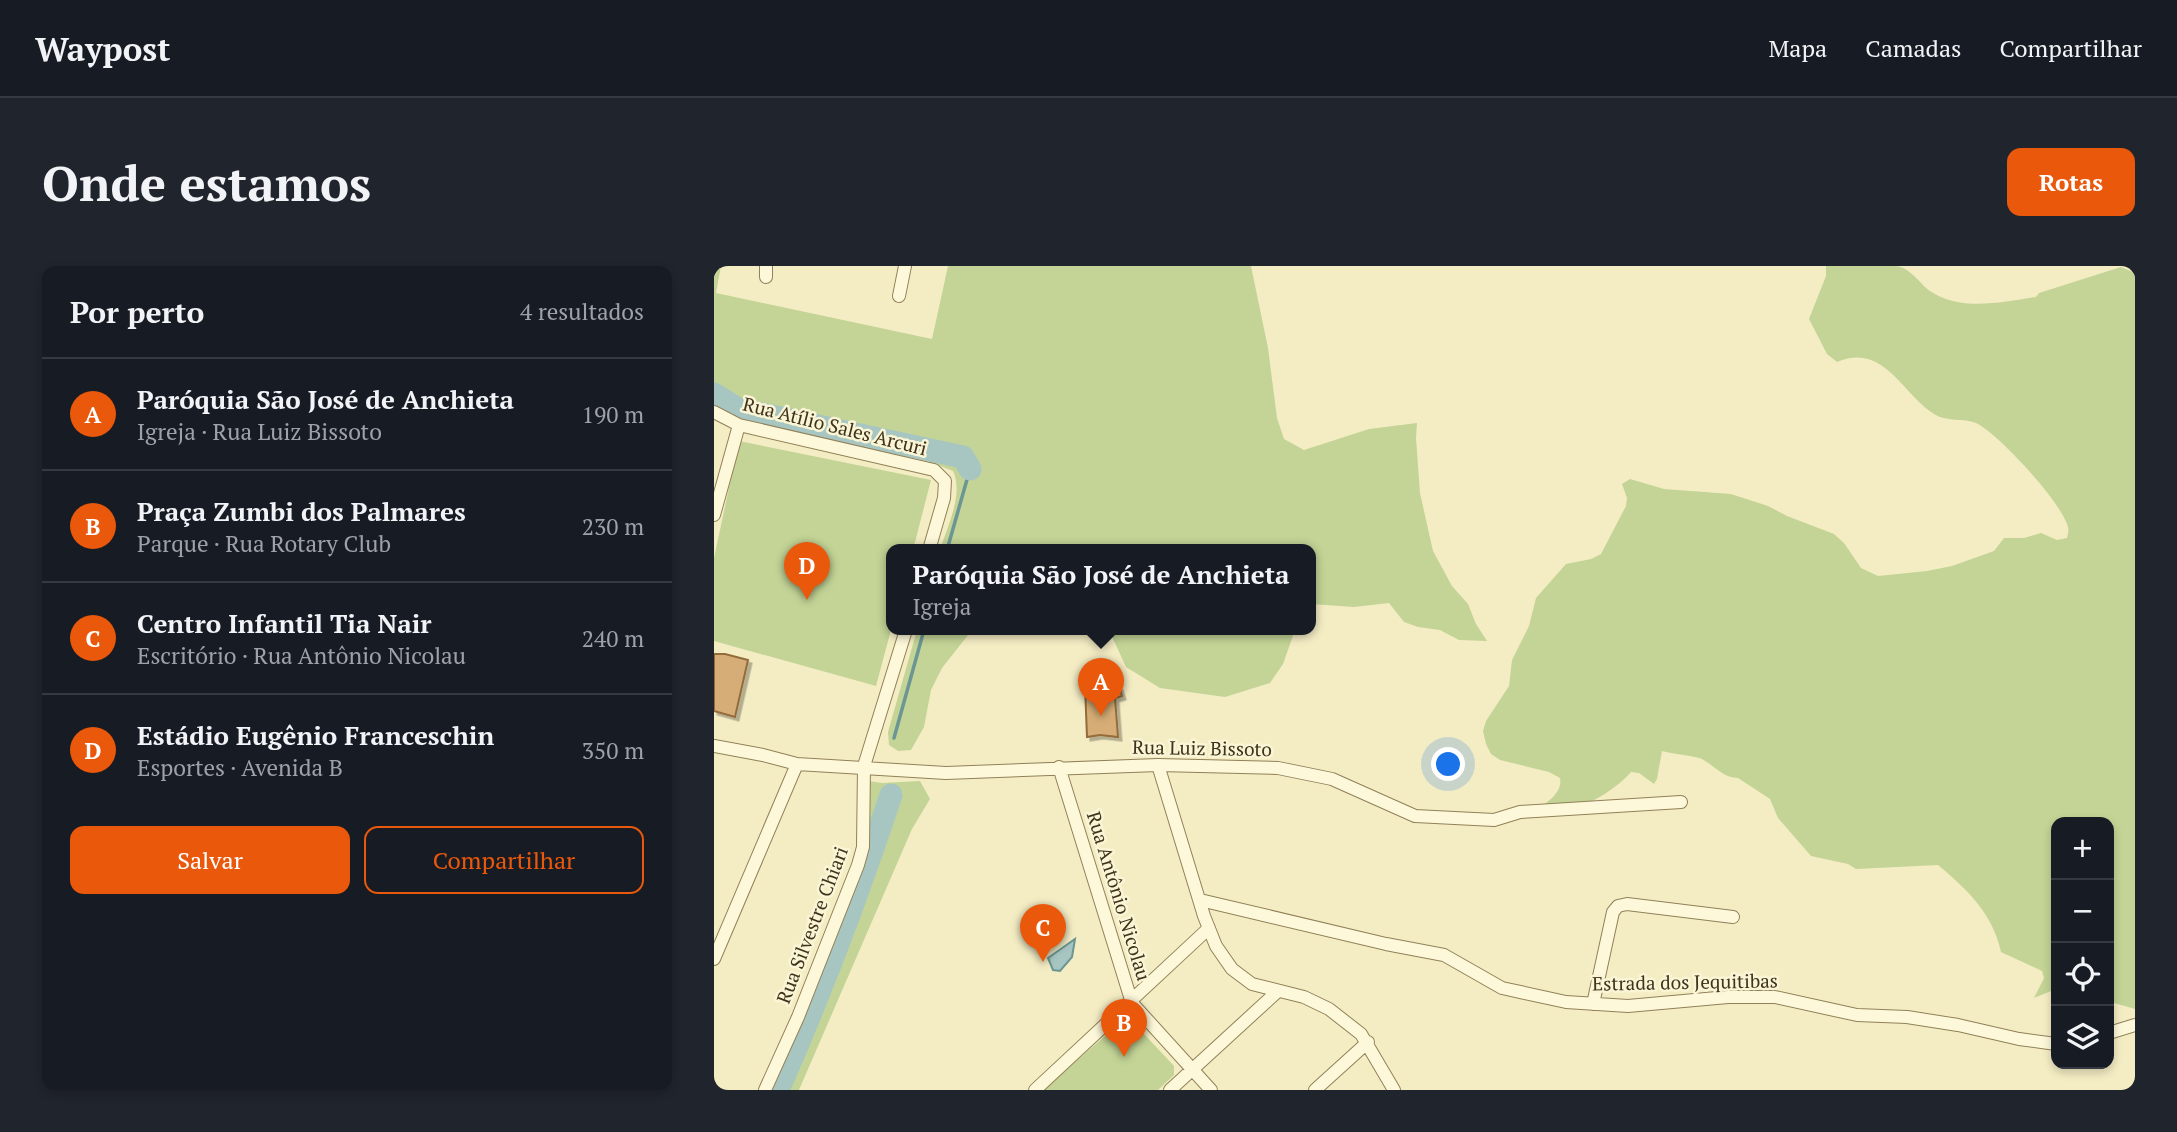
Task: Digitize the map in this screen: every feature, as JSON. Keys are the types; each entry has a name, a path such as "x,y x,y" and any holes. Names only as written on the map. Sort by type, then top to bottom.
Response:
{"street":[{"path":"899,296 905,266"},
{"name":"Rua Atílio Sales Arcuri","path":"714,412 739,425 934,470 946,481 931,544"},
{"path":"714,515 716,499 739,425"},
{"name":"Rua Silvestre Chiari","path":"765,1090 798,1017 858,865 863,847 864,766 904,635"},
{"name":"Rua Luiz Bissoto","path":"714,746 797,764 979,773 1059,767 1260,767 1332,779 1415,816 1494,820 1520,812 1681,803"},
{"path":"714,959 797,764"},
{"path":"1158,765 1209,928 1216,946 1232,969 1252,984 1304,997 1329,1009 1362,1034 1394,1090"},
{"name":"Rua Antônio Nicolau","path":"1059,767 1132,1003 1211,1090"},
{"name":"Estrada dos Jequitibas","path":"1200,900 1444,955 1502,988 1566,1002 1628,1006 1728,997 1775,997 1857,1015 1907,1017 2051,1044"},
{"path":"1593,1004 1613,912 1618,906 1627,904 1733,917"},
{"path":"1035,1090 1132,1003 1209,928"},
{"path":"1170,1090 1278,991"},
{"path":"2114,1031 2135,1025"},
{"path":"1315,1090 1368,1042"}],"green space":[{"path":"714,266 721,266 716,293 932,339 948,266 1251,266 1268,348 1277,418 1284,439 1304,450 1369,429 1417,423 1420,493 1433,551 1452,586 1468,604 1487,641 1459,640 1440,630 1404,622 1389,603 1354,607 1316,604 1316,544 942,544 956,500 953,471 917,457 751,420 714,402"},
{"path":"1826,266 1896,266 1942,297 1955,302 1982,304 2036,297 2039,293 2121,267 2135,273 2135,1009 2114,1003 2114,817 2051,817 2051,991 2034,998 2044,978 2042,971 2001,952 1985,914 1959,883 1938,865 1856,869 1848,864 1811,856 1778,818 1770,799 1738,778 1723,774 1702,759 1662,751 1654,784 1639,773 1631,772 1610,791 1583,806 1561,813 1531,814 1555,794 1560,778 1549,772 1500,760 1491,754 1486,744 1483,731 1486,721 1509,686 1512,660 1529,626 1536,598 1566,564 1601,554 1626,506 1627,498 1622,484 1630,479 1664,489 1731,494 1768,506 1834,534 1844,543 1861,568 1878,576 1952,566 1994,551 2004,538 2024,538 2041,533 2057,540 2067,538 2068,527 2063,516 2042,486 1986,430 1976,423 1934,414 1880,364 1853,358 1837,362 1827,354 1809,319 1826,276"},
{"path":"739,441 931,480 915,544 886,544 886,635 890,635 876,686 714,641 714,558"},
{"path":"916,635 968,635 942,668 931,690 924,727 911,750 898,751 889,745 888,732"},
{"path":"1111,635 1293,635 1283,664 1270,683 1225,697 1160,688 1126,667"},
{"path":"869,781 920,781 930,799 912,829 799,1090 770,1090 862,866"},
{"path":"1132,1021 1174,1066 1174,1075 1158,1090 1043,1090 1121,1022"}],"water":[{"path":"1075,939 1072,957 1060,971 1053,970 1048,958"}],"building":[{"path":"714,654 748,660 735,717 714,711"},
{"path":"1097,683 1119,687 1122,696 1115,698 1118,737 1087,737 1085,686"}],"waterway":[{"path":"714,394 738,409 963,457 970,469"},
{"path":"949,544 970,469"},
{"path":"894,738 923,635"},
{"path":"778,1090 838,944 891,795"}],"place":[{"name":"Estádio Eugênio Franceschin","path":"807,600"},
{"name":"Paróquia São José de Anchieta","path":"1101,716"},
{"name":"Centro Infantil Tia Nair","path":"1043,962"},
{"name":"Praça Zumbi dos Palmares","path":"1124,1057"}]}
